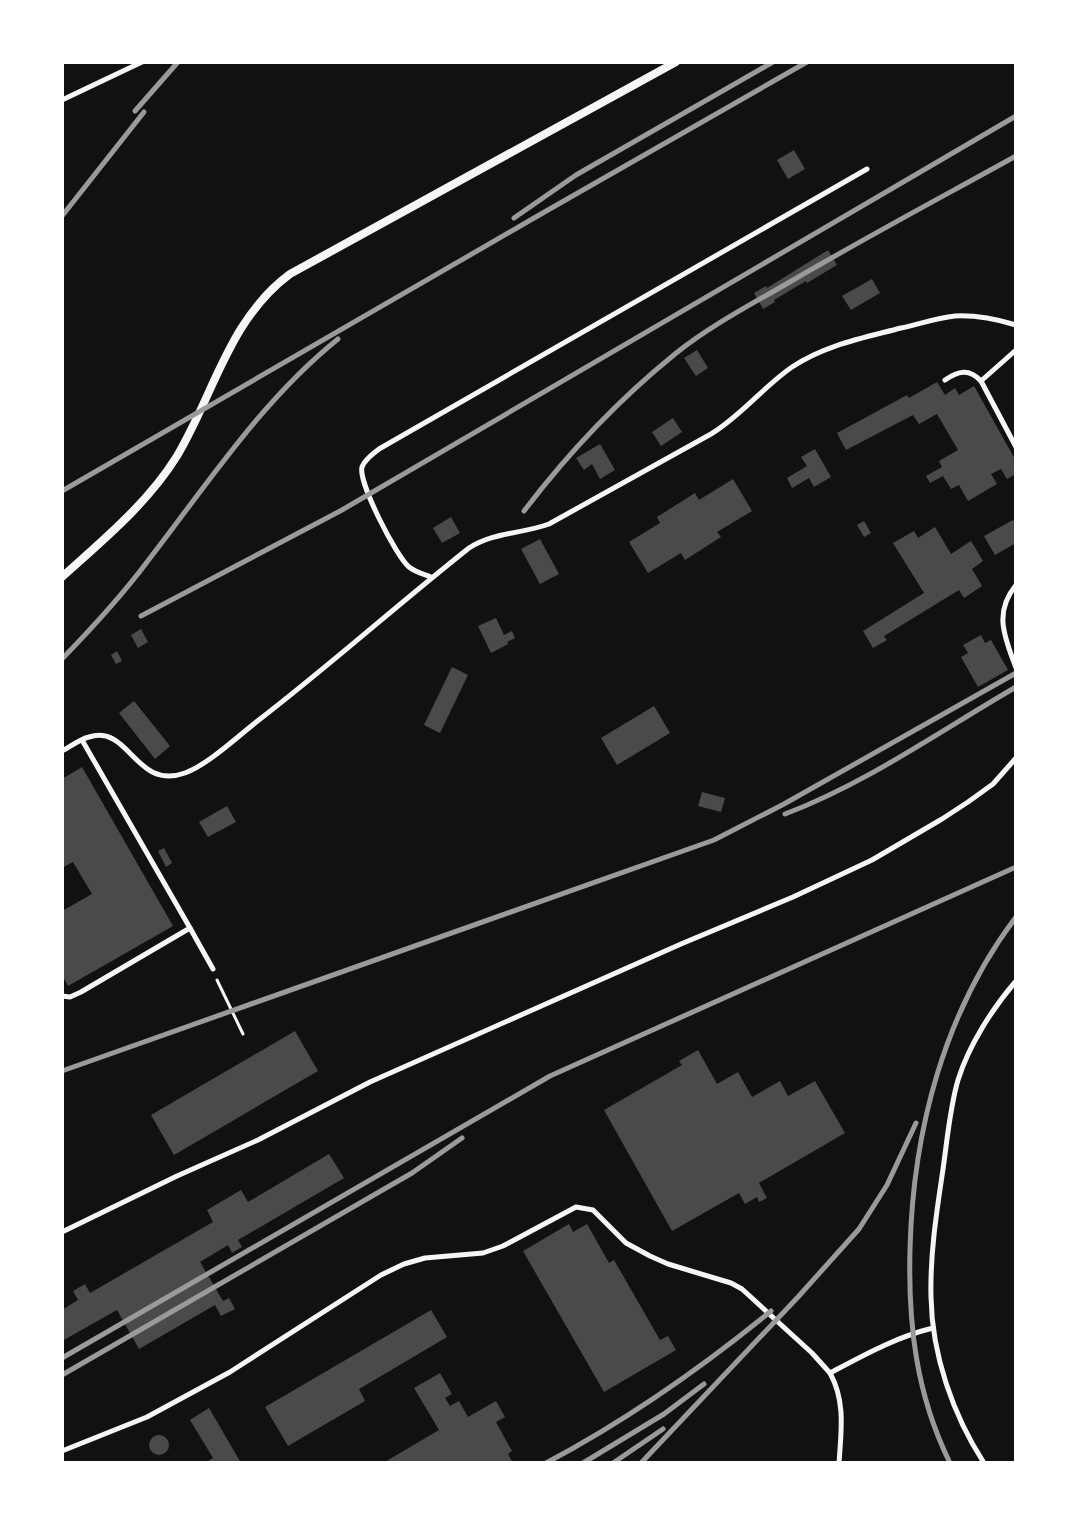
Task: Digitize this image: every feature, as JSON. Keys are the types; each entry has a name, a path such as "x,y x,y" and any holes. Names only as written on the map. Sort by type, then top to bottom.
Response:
{"street":[{"path":"62,577 118,526 161,478 188,436 232,343 260,300 275,285 676,62"}],"lane":[{"path":"62,100 142,62"},
{"path":"432,577 418,573 401,558 373,507 362,478 367,459 379,449 867,169"},
{"path":"62,751 89,736 103,735 120,742 152,773 185,773 273,709 477,542 549,524 711,434 726,425 789,369 817,353 849,341 955,316 985,318 1016,325"},
{"path":"981,381 1016,350"},
{"path":"945,380 959,372 973,373 981,381 1016,447"},
{"path":"1016,585 1004,603 1002,614 1002,625 1016,668"},
{"path":"82,740 213,969"},
{"path":"62,1232 258,1140 370,1082 872,860 968,802 993,784 1016,758"},
{"path":"62,996 70,997 81,992 190,928"},
{"path":"984,1463 961,1421 938,1356 931,1299 935,1226 955,1091 980,1033 1016,981"},
{"path":"62,1451 147,1417 205,1386 381,1275 404,1264 444,1255 464,1256 493,1250 576,1207 593,1210 626,1243 650,1256 742,1289 812,1353 836,1383 842,1410 839,1463"},
{"path":"830,1373 891,1341 933,1328"}],"path":[{"path":"213,969 243,1034"}],"building":[{"path":"794,150 805,169 788,179 777,160"},
{"path":"828,250 837,265 763,309 754,293"},
{"path":"872,279 880,293 851,310 842,296"},
{"path":"697,350 708,368 696,376 684,358"},
{"path":"937,382 945,395 955,388 959,395 974,386 1016,461 1016,474 1007,479 1001,469 991,474 997,484 968,501 959,485 951,489 943,476 930,483 926,476 942,467 939,461 958,450 937,414 919,424 913,415 846,450 837,433"},
{"path":"673,418 682,432 661,446 652,432"},
{"path":"600,444 615,470 600,479 592,464 584,470 576,458"},
{"path":"815,449 831,477 814,487 809,478 792,488 787,478 807,466 801,457"},
{"path":"733,479 752,511 717,532 721,537 685,560 681,553 648,573 629,542 660,523 657,517 695,493 699,500"},
{"path":"451,517 460,533 442,543 433,528"},
{"path":"1013,520 1016,522 1016,543 995,555 984,536"},
{"path":"864,521 871,533 864,537 857,525"},
{"path":"935,527 951,554 971,541 983,561 972,569 982,586 964,598 959,590 884,636 887,640 873,648 863,631 924,593 893,543 914,531 918,538"},
{"path":"540,539 559,574 540,584 521,549"},
{"path":"496,618 504,635 512,631 515,638 491,653 478,626"},
{"path":"141,629 148,642 138,648 131,635"},
{"path":"981,635 985,643 991,640 1008,670 978,687 961,657 968,653 963,645"},
{"path":"117,651 122,661 116,664 111,655"},
{"path":"452,667 468,675 440,733 424,725"},
{"path":"134,701 170,746 155,759 119,713"},
{"path":"654,706 670,733 617,765 601,738"},
{"path":"82,767 173,926 68,986 62,975 62,911 92,894 73,862 62,868 62,779"},
{"path":"702,792 725,798 721,812 698,806"},
{"path":"227,806 236,822 208,837 199,822"},
{"path":"164,848 172,863 166,867 158,851"},
{"path":"295,1031 318,1071 174,1155 151,1115"},
{"path":"698,1050 717,1084 738,1072 752,1097 780,1081 788,1096 815,1081 845,1133 759,1183 767,1198 759,1202 757,1197 745,1204 739,1193 672,1231 604,1110 682,1065 679,1061"},
{"path":"329,1154 344,1178 238,1240 242,1247 232,1253 228,1245 200,1262 223,1301 229,1298 235,1309 221,1316 215,1305 139,1349 117,1310 62,1341 62,1310 78,1300 73,1291 85,1284 90,1293 213,1222 207,1210 241,1190 248,1202"},
{"path":"569,1224 573,1232 587,1224 609,1263 614,1260 660,1340 668,1336 676,1350 604,1392 523,1251"},
{"path":"431,1310 447,1337 359,1389 365,1401 288,1446 265,1407"},
{"path":"440,1373 452,1394 445,1398 450,1406 459,1401 468,1417 496,1401 505,1417 496,1422 512,1451 508,1454 513,1463 383,1463 439,1430 414,1388"},
{"path":"209,1408 241,1463 205,1463 213,1458 190,1420"},
{"path":"159,1435 166,1438 169,1445 166,1452 159,1455 152,1452 149,1445 152,1438"}],"railway":[{"path":"135,111 178,62"},
{"path":"514,218 576,175 773,62"},
{"path":"62,491 807,62"},
{"path":"62,216 144,112"},
{"path":"141,616 342,510 1016,116"},
{"path":"524,511 595,428 633,390 688,344 730,316 1016,156"},
{"path":"62,659 127,588 213,474 284,389 338,339"},
{"path":"62,1071 714,840 1016,673"},
{"path":"785,814 874,772 1016,687"},
{"path":"62,1358 550,1076 1016,867"},
{"path":"950,1463 929,1411 916,1358 911,1304 912,1205 926,1117 937,1074 969,992 1016,917"},
{"path":"641,1463 859,1229 887,1185 916,1123"},
{"path":"62,1375 412,1173 462,1138"},
{"path":"546,1463 662,1393 771,1311"},
{"path":"583,1463 664,1414 704,1384"},
{"path":"613,1463 663,1429"}]}
